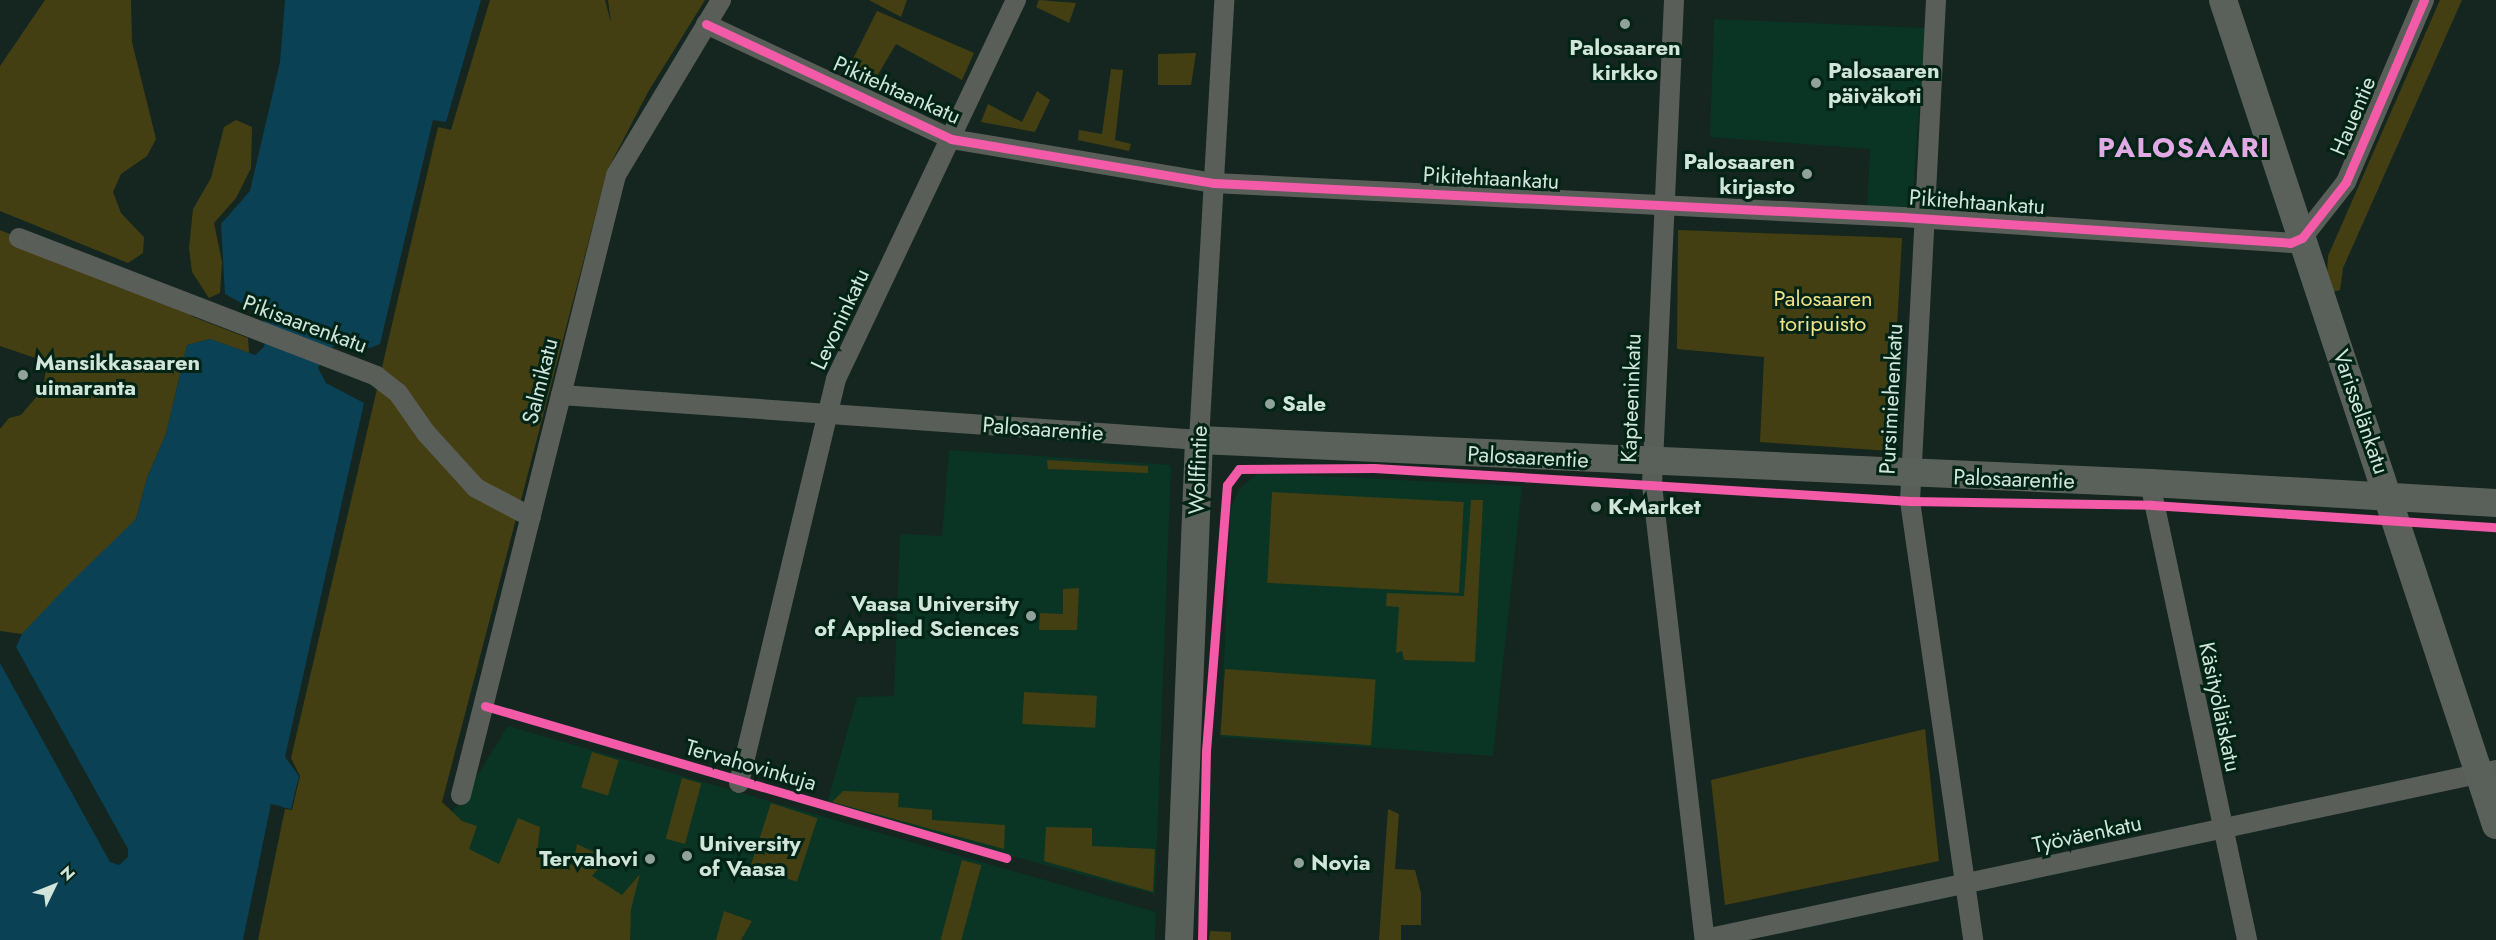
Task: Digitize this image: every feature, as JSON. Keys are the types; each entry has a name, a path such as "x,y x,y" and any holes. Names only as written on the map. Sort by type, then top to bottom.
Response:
{"main road":[{"name":"Varisselänkatu","path":"2223,0 2390,499 2488,772 2496,825"},
{"name":"Palosaarentie","path":"1199,440 1911,475 2150,483 2390,499 2496,503"},
{"name":"Wolffintie","path":"1179,940 1199,440"}],"street":[{"name":"Salmikatu","path":"461,795 616,175 721,0"},
{"name":"Levoninkatu","path":"739,783 836,379 1016,0"},
{"name":"Wolffintie","path":"1199,440 1224,0"},
{"name":"Kapteeninkatu","path":"1674,0 1653,499 1705,940"},
{"name":"Pursimiehenkatu","path":"1936,0 1923,218 1911,508 1973,940"},
{"name":"Hauentie","path":"2302,238 2346,182 2424,0"},
{"name":"Pikitehtaankatu","path":"706,24 951,139 1214,183 1923,218 2290,243 2302,238"},
{"name":"Pikisaarenkatu","path":"19,238 255,332 376,376 398,393 426,433 476,488 531,517"},
{"name":"Palosaarentie","path":"561,395 829,412 1199,440"},
{"name":"Käsityöläiskatu","path":"2150,483 2247,940"},
{"name":"Työväenkatu","path":"1705,940 2488,772"}],"shaded area":[{"name":"Palosaaren päiväkoti","path":"1714,19 1925,28 1912,208 1867,207 1870,149 1710,137"},
{"name":"Vaasa University of Applied Sciences","path":"949,450 1171,465 1155,894 826,807 857,697 894,696 900,534 942,536"},
{"path":"1258,473 1522,486 1493,756 1221,737 1230,512 1238,490"},
{"name":"University of Vaasa","path":"508,726 1156,912 1155,940 352,940 364,913 462,800"}],"green space":[{"path":"45,0 131,0 132,42 156,139 147,156 121,174 113,192 121,213 144,237 143,253 128,263 0,211 0,66"},
{"path":"490,0 605,0 611,23 608,0 705,0 648,92 607,171 442,802 462,821 477,826 469,849 499,864 518,818 540,827 537,853 554,855 554,861 573,865 577,844 607,858 592,876 622,895 640,874 631,909 630,940 258,940 285,809 292,810 300,776 291,758 438,127 451,130"},
{"path":"869,0 907,0 901,17"},
{"path":"1039,0 1076,3 1069,23 1036,7"},
{"path":"2440,0 2462,0 2343,268 2340,290 2333,292 2327,276 2328,256"},
{"path":"877,11 974,53 962,80 896,44 873,83 847,71"},
{"path":"1196,53 1191,85 1158,85 1158,54"},
{"path":"1111,69 1123,70 1115,140 1131,144 1129,151 1078,140 1079,130 1102,134"},
{"path":"1037,91 1050,100 1035,132 981,122 988,104 1022,122"},
{"path":"236,120 252,127 251,168 236,198 214,223 222,262 220,293 209,298 192,272 189,248 193,209 211,178 224,127"},
{"path":"0,230 192,308 191,316 248,338 249,353 210,339 187,345 166,434 147,478 136,519 22,634 0,631 0,429 9,418 21,415 43,389 47,362 0,346"},
{"name":"Palosaaren toripuisto","path":"1678,230 1902,238 1890,451 1760,442 1764,357 1677,349"},
{"path":"1047,460 1148,466 1148,473 1048,469"},
{"path":"1272,492 1464,502 1459,593 1267,583"},
{"path":"1471,500 1483,500 1475,662 1404,660 1402,651 1396,653 1399,607 1386,606 1387,593 1464,596"},
{"path":"1079,588 1077,630 1039,630 1040,613 1063,614 1063,589"},
{"path":"1225,669 1376,680 1371,745 1220,735"},
{"path":"1024,692 1097,696 1095,728 1022,724"},
{"path":"1925,729 1939,861 1725,905 1711,780"},
{"path":"592,752 619,760 608,796 581,787"},
{"path":"682,778 701,783 685,844 666,839"},
{"path":"843,791 899,793 898,807 932,810 932,820 1005,825 1004,849 832,802"},
{"path":"771,803 818,818 797,882 750,867"},
{"path":"1388,809 1399,814 1395,869 1415,870 1421,893 1421,925 1401,925 1401,940 1379,940"},
{"path":"1046,827 1092,828 1092,846 1155,849 1153,892 1044,861"},
{"path":"962,860 981,865 961,940 941,940"},
{"path":"724,911 752,921 741,940 716,940"},
{"path":"1210,931 1231,932 1231,940 1209,940"}],"water":[{"path":"285,0 481,0 446,122 433,120 380,344 370,348 339,343 328,350 318,368 326,383 364,403 285,757 299,776 291,809 281,807 274,816 250,940 0,940 0,663 110,862 119,865 128,857 128,849 16,647 22,634 68,585 136,519 147,478 166,434 187,345 210,339 255,355 264,347 267,327 261,314 225,294 221,224 250,191 280,62"}],"pier":[{"path":"271,804 281,806 280,814 253,940 243,940"}],"cycle path":[{"path":"706,24 951,139 1214,183 1902,217 2290,243 2302,238 2346,182 2424,0"},
{"path":"1202,940 1206,751 1227,485 1239,469 1374,468 1910,501 2152,505 2496,527"},
{"name":"Tervahovinkuja","path":"485,706 1006,858"}],"place":[{"name":"Palosaaren kirkko","path":"1625,24"},
{"name":"Palosaaren päiväkoti","path":"1816,83"},
{"name":"Palosaaren kirjasto","path":"1807,174"},
{"name":"Mansikkasaaren uimaranta","path":"23,375"},
{"name":"Sale","path":"1270,404"},
{"name":"K-Market","path":"1596,507"},
{"name":"Vaasa University of Applied Sciences","path":"1031,616"},
{"name":"University of Vaasa","path":"687,856"},
{"name":"Tervahovi","path":"650,859"},
{"name":"Novia","path":"1299,863"}],"district":[{"name":"PALOSAARI","path":"2184,148"}]}
